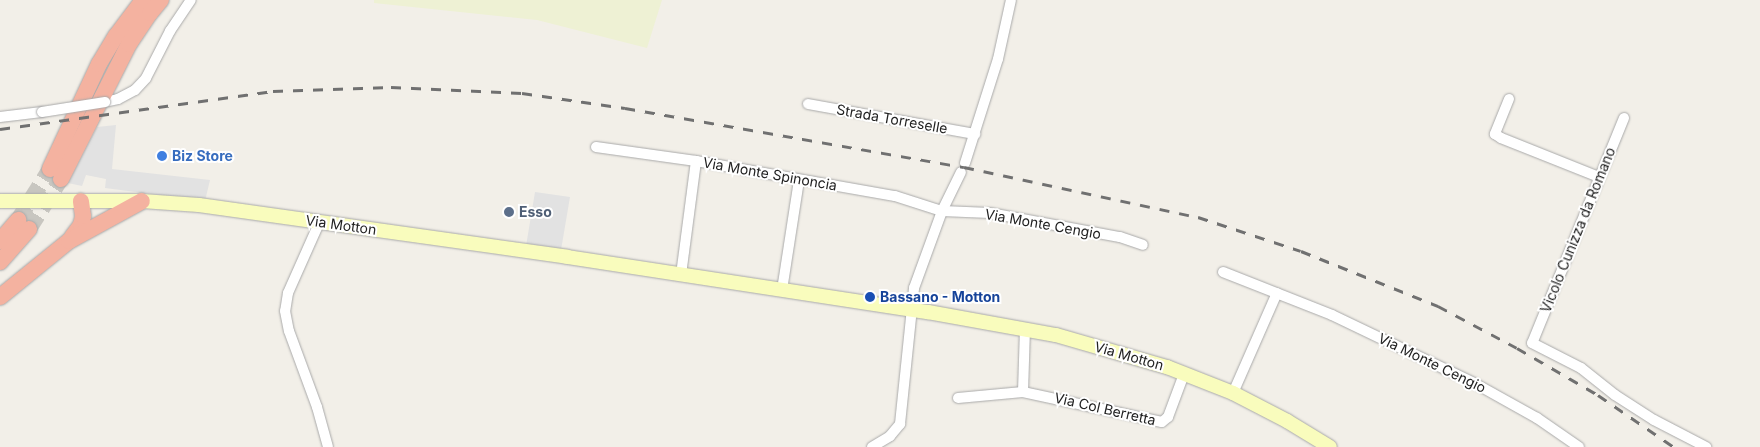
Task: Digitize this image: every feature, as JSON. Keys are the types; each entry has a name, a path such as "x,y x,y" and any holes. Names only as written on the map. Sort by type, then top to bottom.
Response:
{"highway":[{"path":"143,0 103,57 56,174 129,44 150,13 162,0"},
{"path":"69,241 81,225 83,216 81,201"},
{"path":"0,297 69,241 142,201"},
{"path":"0,241 23,224 0,262"}],"main road":[{"name":"Via Motton","path":"0,201 142,201 199,205 320,221 782,290 1025,329 1056,335 1184,374 1233,393 1287,421 1330,447"}],"street":[{"path":"0,117 118,100 135,90 146,78 170,31 190,0"},
{"path":"872,447 890,436 900,424 914,288 942,211 963,167 975,134 998,59 1011,0"},
{"path":"1509,99 1495,134 1599,177"},
{"name":"Strada Torreselle","path":"808,104 975,134"},
{"name":"Vicolo Cunizza da Romano","path":"1624,118 1532,343 1581,368 1615,395 1654,420 1706,447"},
{"name":"Via Monte Spinoncia","path":"596,147 696,161 895,196 942,211"},
{"path":"681,275 696,161"},
{"path":"782,290 799,180"},
{"name":"Via Monte Cengio","path":"942,211 990,213 1120,237 1142,245"},
{"path":"320,221 288,293 284,311 288,331 317,407 328,447"},
{"name":"Via Monte Cengio","path":"1223,272 1332,315 1476,384 1537,418 1579,447"},
{"path":"1233,393 1277,293"},
{"path":"1023,392 1025,329"},
{"name":"Via Col Berretta","path":"958,398 1023,392 1162,422 1168,417 1184,374"}],"green space":[{"path":"374,0 662,0 647,48 537,20 374,3"}],"shaded area":[{"path":"116,125 112,169 210,180 205,201 105,188 106,179 86,175 82,186 68,183 97,127"},
{"path":"535,192 570,197 560,256 525,252"}],"tunnel":[{"path":"18,220 50,169"},
{"path":"29,229 61,179"}],"railway":[{"path":"0,129 273,91 391,87 522,93 625,108 964,167 1198,217 1301,251 1438,306 1517,348 1598,395 1674,447"}],"place":[{"name":"Biz Store","path":"162,156"},
{"name":"Esso","path":"509,212"},
{"name":"Bassano - Motton","path":"870,297"}]}
